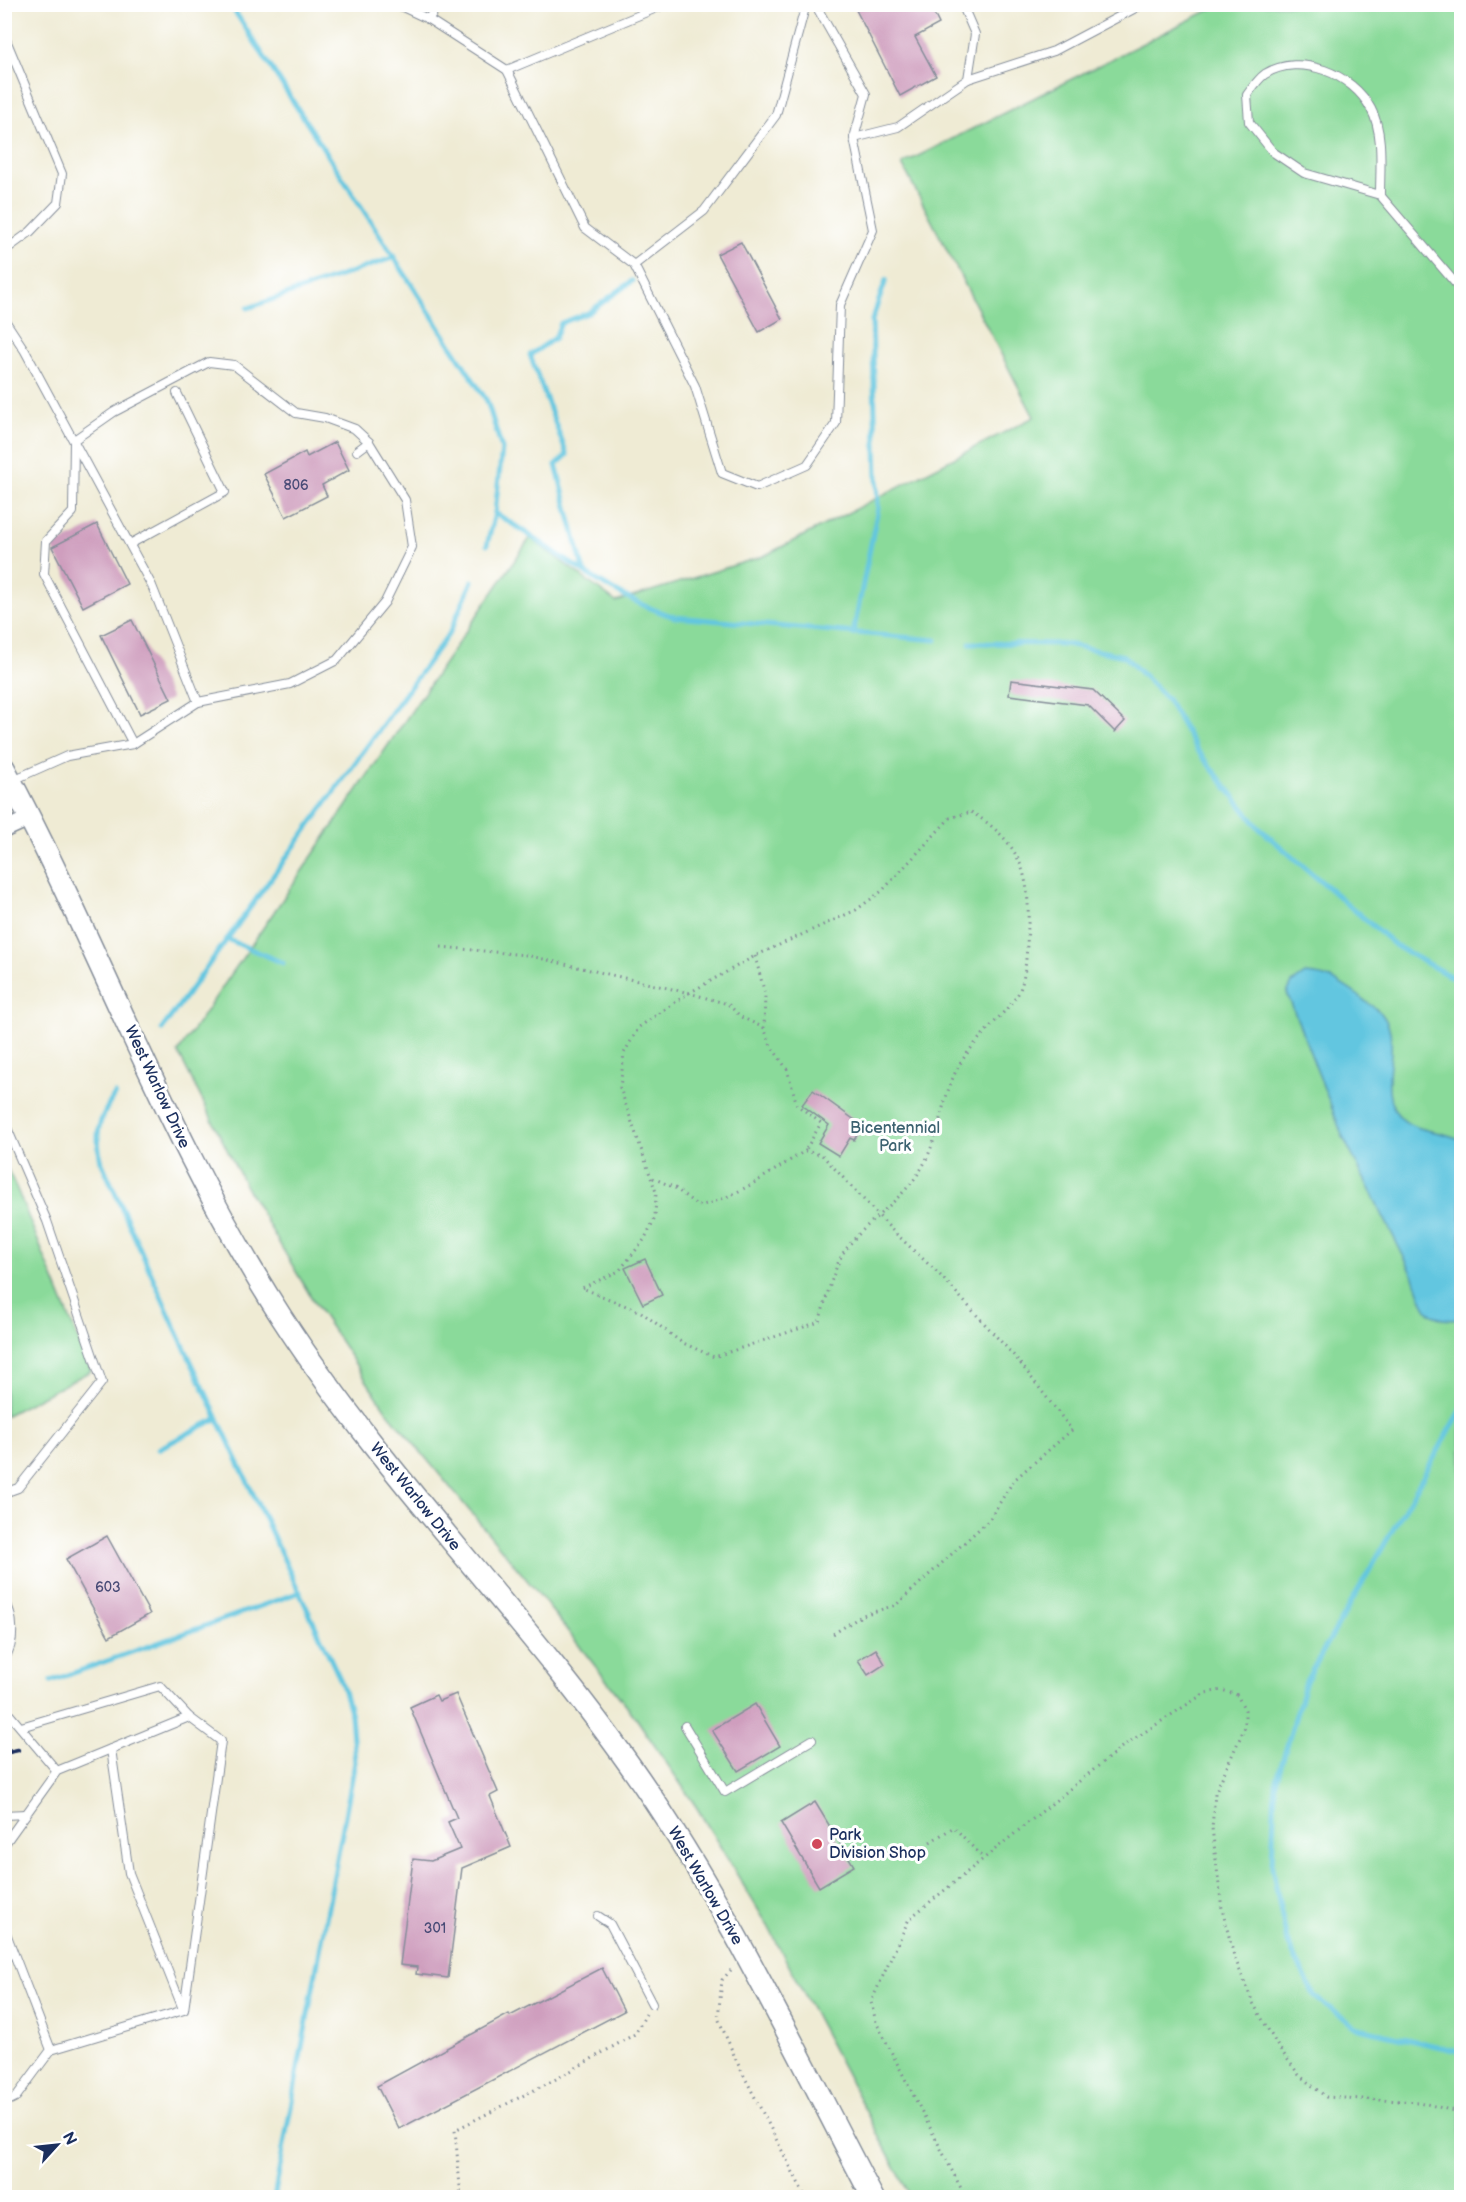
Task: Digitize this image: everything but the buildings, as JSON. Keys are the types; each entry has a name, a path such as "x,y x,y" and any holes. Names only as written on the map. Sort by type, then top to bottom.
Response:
{"street":[{"name":"West Warlow Drive","path":"8,775 199,1175 239,1249 328,1388 567,1682 625,1759 679,1839 744,1955 873,2198"},
{"path":"4,830 30,818"}],"lane":[{"path":"396,4 428,19 507,70 585,228 634,264 695,387 722,474 757,487 807,465 836,423 840,305 873,230 854,138 866,94 815,4"},
{"path":"428,19 440,4"},
{"path":"507,70 666,4"},
{"path":"634,264 704,211 776,115 806,4"},
{"path":"962,4 975,34 968,79"},
{"path":"854,138 898,127 968,79 1054,51 1143,4"},
{"path":"4,35 62,174 58,203 30,232 4,251"},
{"path":"1380,195 1380,143 1373,110 1361,93 1338,75 1308,67 1280,67 1263,75 1247,95 1249,122 1273,152 1304,173 1380,195 1461,291"},
{"path":"4,319 74,440 152,586 198,702"},
{"path":"8,775 67,756 133,744 198,702 290,684 337,660 385,602 412,547 405,500 369,442 355,429 326,418 296,413 234,364 209,362 114,412 74,440"},
{"path":"130,544 225,492 177,393"},
{"path":"74,440 73,512 46,541 44,574 133,744"},
{"path":"357,451 369,442"},
{"path":"4,1121 47,1221 102,1382 18,1488 4,1493"},
{"path":"4,1599 12,1610 11,1650 4,1659"},
{"path":"21,1727 160,1686 189,1717 221,1742 184,2010"},
{"path":"4,1708 57,1771"},
{"path":"4,1845 57,1771 189,1717"},
{"path":"685,1726 725,1792 812,1740"},
{"path":"111,1749 129,1873 184,2010"},
{"path":"4,1815 26,1814"},
{"path":"598,1916 610,1924 651,2004"},
{"path":"4,1928 51,2050"},
{"path":"4,2103 16,2097 51,2050 184,2010"}],"path":[{"path":"972,812 988,822 1010,843 1023,867 1030,901 1026,961 1017,996 981,1033 956,1071 925,1162 907,1188 844,1251 819,1322 714,1357 681,1342 641,1312 582,1288 619,1271 644,1240 656,1218 656,1192 620,1088 624,1053 639,1027 689,993 755,956 856,910 874,898 950,818 972,812"},
{"path":"441,946 526,955 689,993 728,1005 741,1017 764,1028"},
{"path":"652,1178 675,1188 698,1206 714,1203 805,1151 821,1123 797,1106 787,1070 771,1046 764,1028 765,994 755,956"},
{"path":"805,1151 822,1155 939,1274 1017,1359 1072,1430 1014,1480 988,1520 896,1605 863,1615 833,1634"},
{"path":"966,2198 876,2022 871,2002 909,1919 982,1857 1123,1746 1186,1704 1205,1694 1222,1690 1237,1695 1245,1710 1245,1727 1215,1792 1212,1828 1222,1909 1234,1956 1254,2003 1277,2045 1299,2075 1326,2097 1419,2102 1461,2113"},
{"path":"930,1842 954,1827 982,1857"},
{"path":"744,1955 722,1980 718,2018 736,2062 806,2198"},
{"path":"461,2198 455,2130 560,2077 635,2034 651,2004"}],"green space":[{"name":"Bicentennial Park","path":"1219,5 1461,5 1461,2197 911,2197 768,1926 697,1808 636,1718 537,1592 386,1410 314,1302 246,1187 178,1052 530,538 616,602 764,556 1034,417 902,164"},
{"path":"5,1164 91,1371 5,1416"}],"water":[{"path":"1305,974 1321,976 1339,983 1381,1013 1388,1025 1391,1038 1389,1094 1393,1106 1407,1123 1461,1140 1461,1319 1440,1319 1428,1311 1414,1277 1343,1137 1287,993 1292,983"}],"waterway":[{"path":"230,4 487,401 502,449 495,513 487,545"},
{"path":"248,308 395,257"},
{"path":"853,634 878,508 872,320 886,280"},
{"path":"584,572 556,465 567,455 530,355 555,338 561,323 588,313 632,281"},
{"path":"495,513 604,585 650,608 675,617 936,640"},
{"path":"162,1029 450,632 472,581"},
{"path":"970,643 1066,644 1124,656 1167,699 1197,750 1259,828 1396,946 1462,983"},
{"path":"227,939 283,963"},
{"path":"115,1094 99,1126 98,1141 101,1161 173,1323 341,1681 351,1715 355,1762 274,2198"},
{"path":"1462,1409 1306,1681 1275,1786 1272,1867 1287,1941 1315,1997 1355,2027 1462,2052"},
{"path":"158,1449 218,1418"},
{"path":"51,1681 300,1592"}],"railway":[{"path":"4,1753 18,1750"}],"place":[{"name":"Park Division Shop","path":"817,1844"}]}
